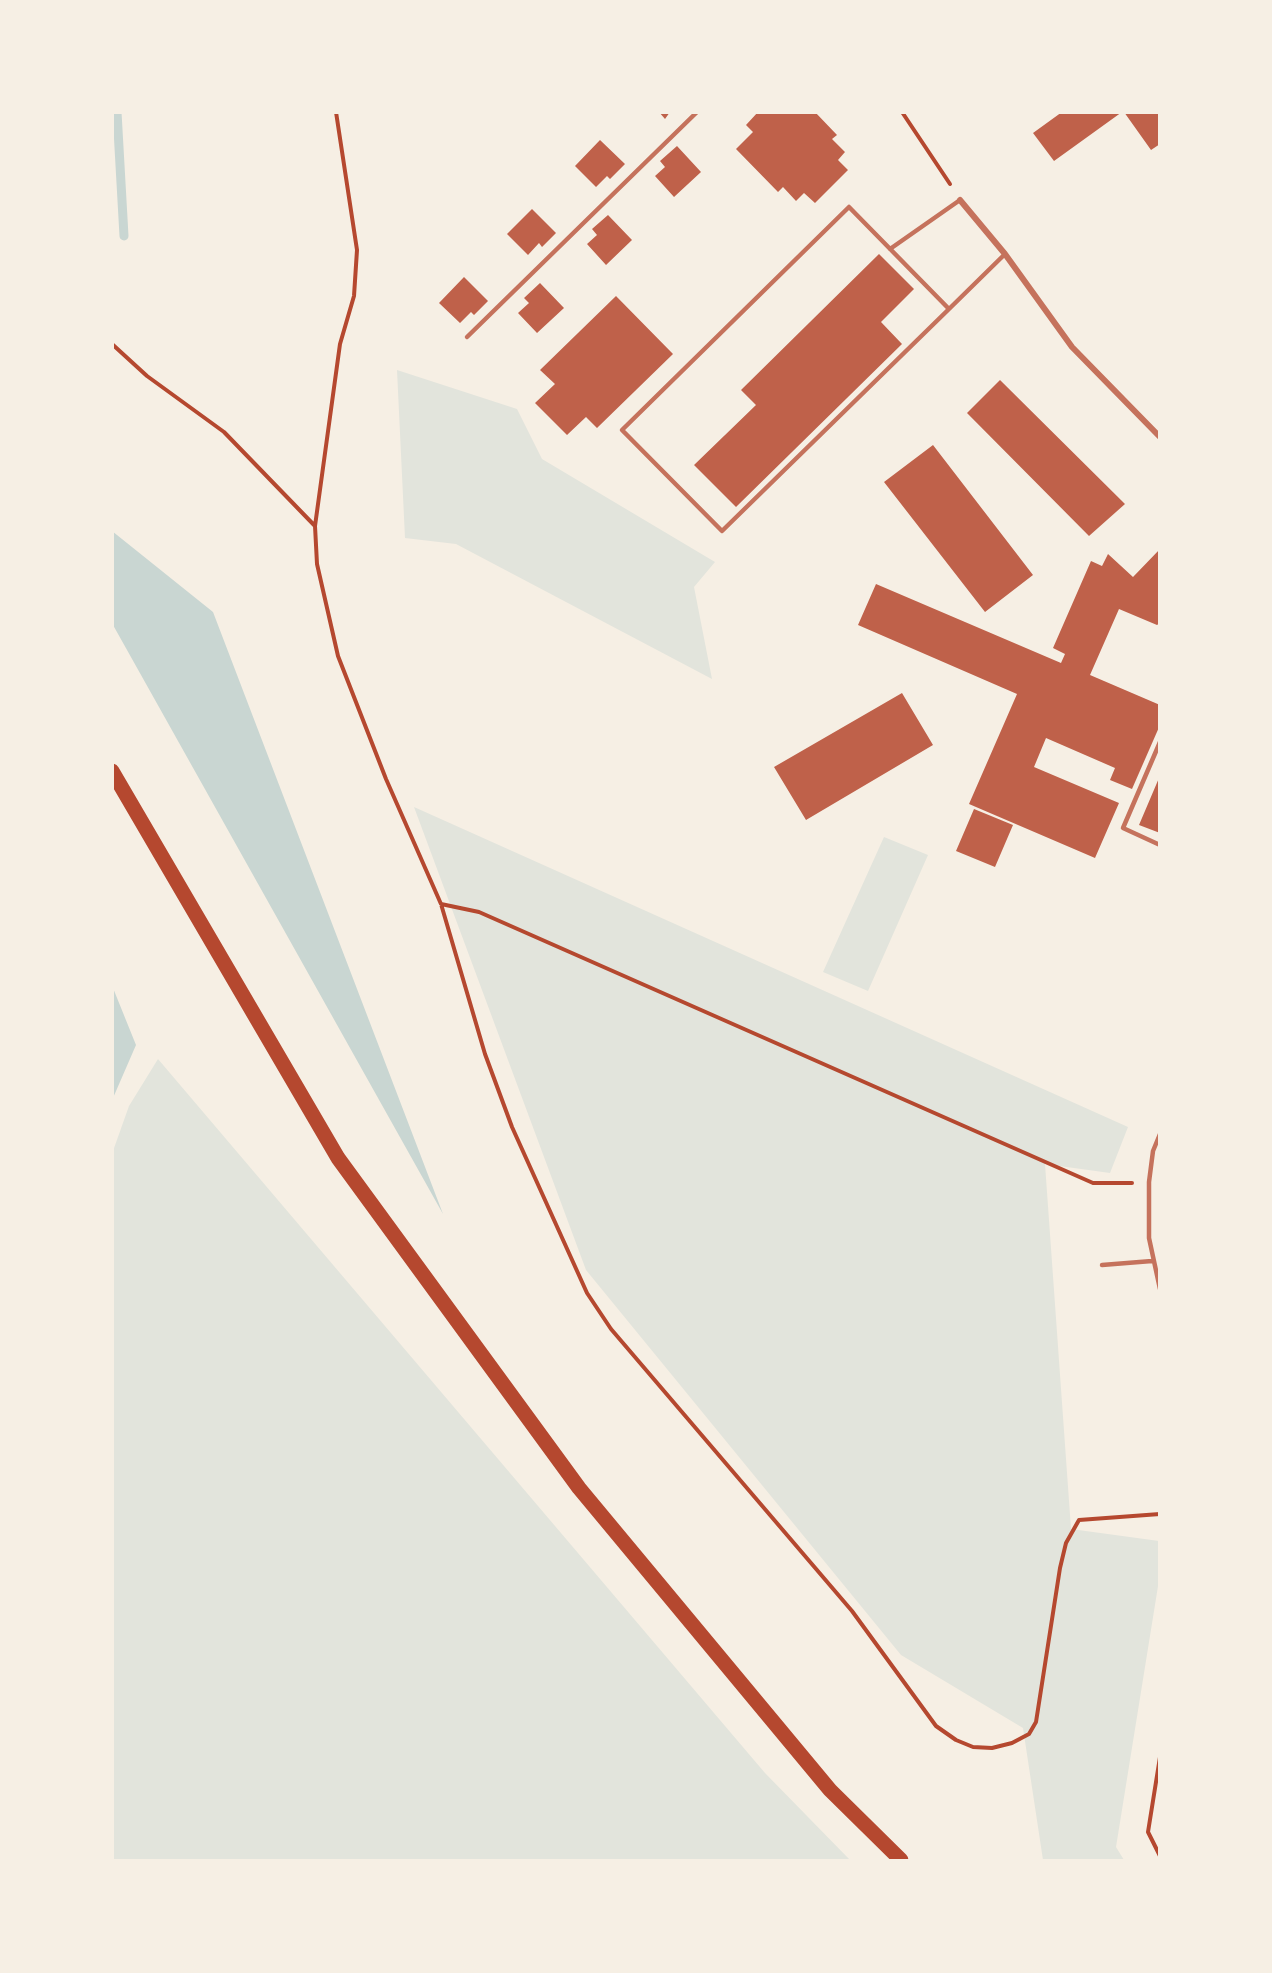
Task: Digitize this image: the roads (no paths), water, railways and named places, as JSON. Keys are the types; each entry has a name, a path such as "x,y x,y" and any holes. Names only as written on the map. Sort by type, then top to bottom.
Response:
{"main road":[{"path":"112,771 345,1168 579,1488 830,1790 901,1860"}],"street":[{"path":"960,200 1005,254 1072,347 1160,437"}],"lane":[{"path":"467,337 697,112"},
{"path":"890,249 960,200"},
{"path":"949,309 849,207 622,430 723,531 1005,254"},
{"path":"1160,742 1123,828 1160,845"},
{"path":"1160,1134 1153,1151 1149,1182 1152,1261 1160,1289"},
{"path":"1102,1265 1152,1261"}],"waterway":[{"path":"117,112 124,236"}]}
